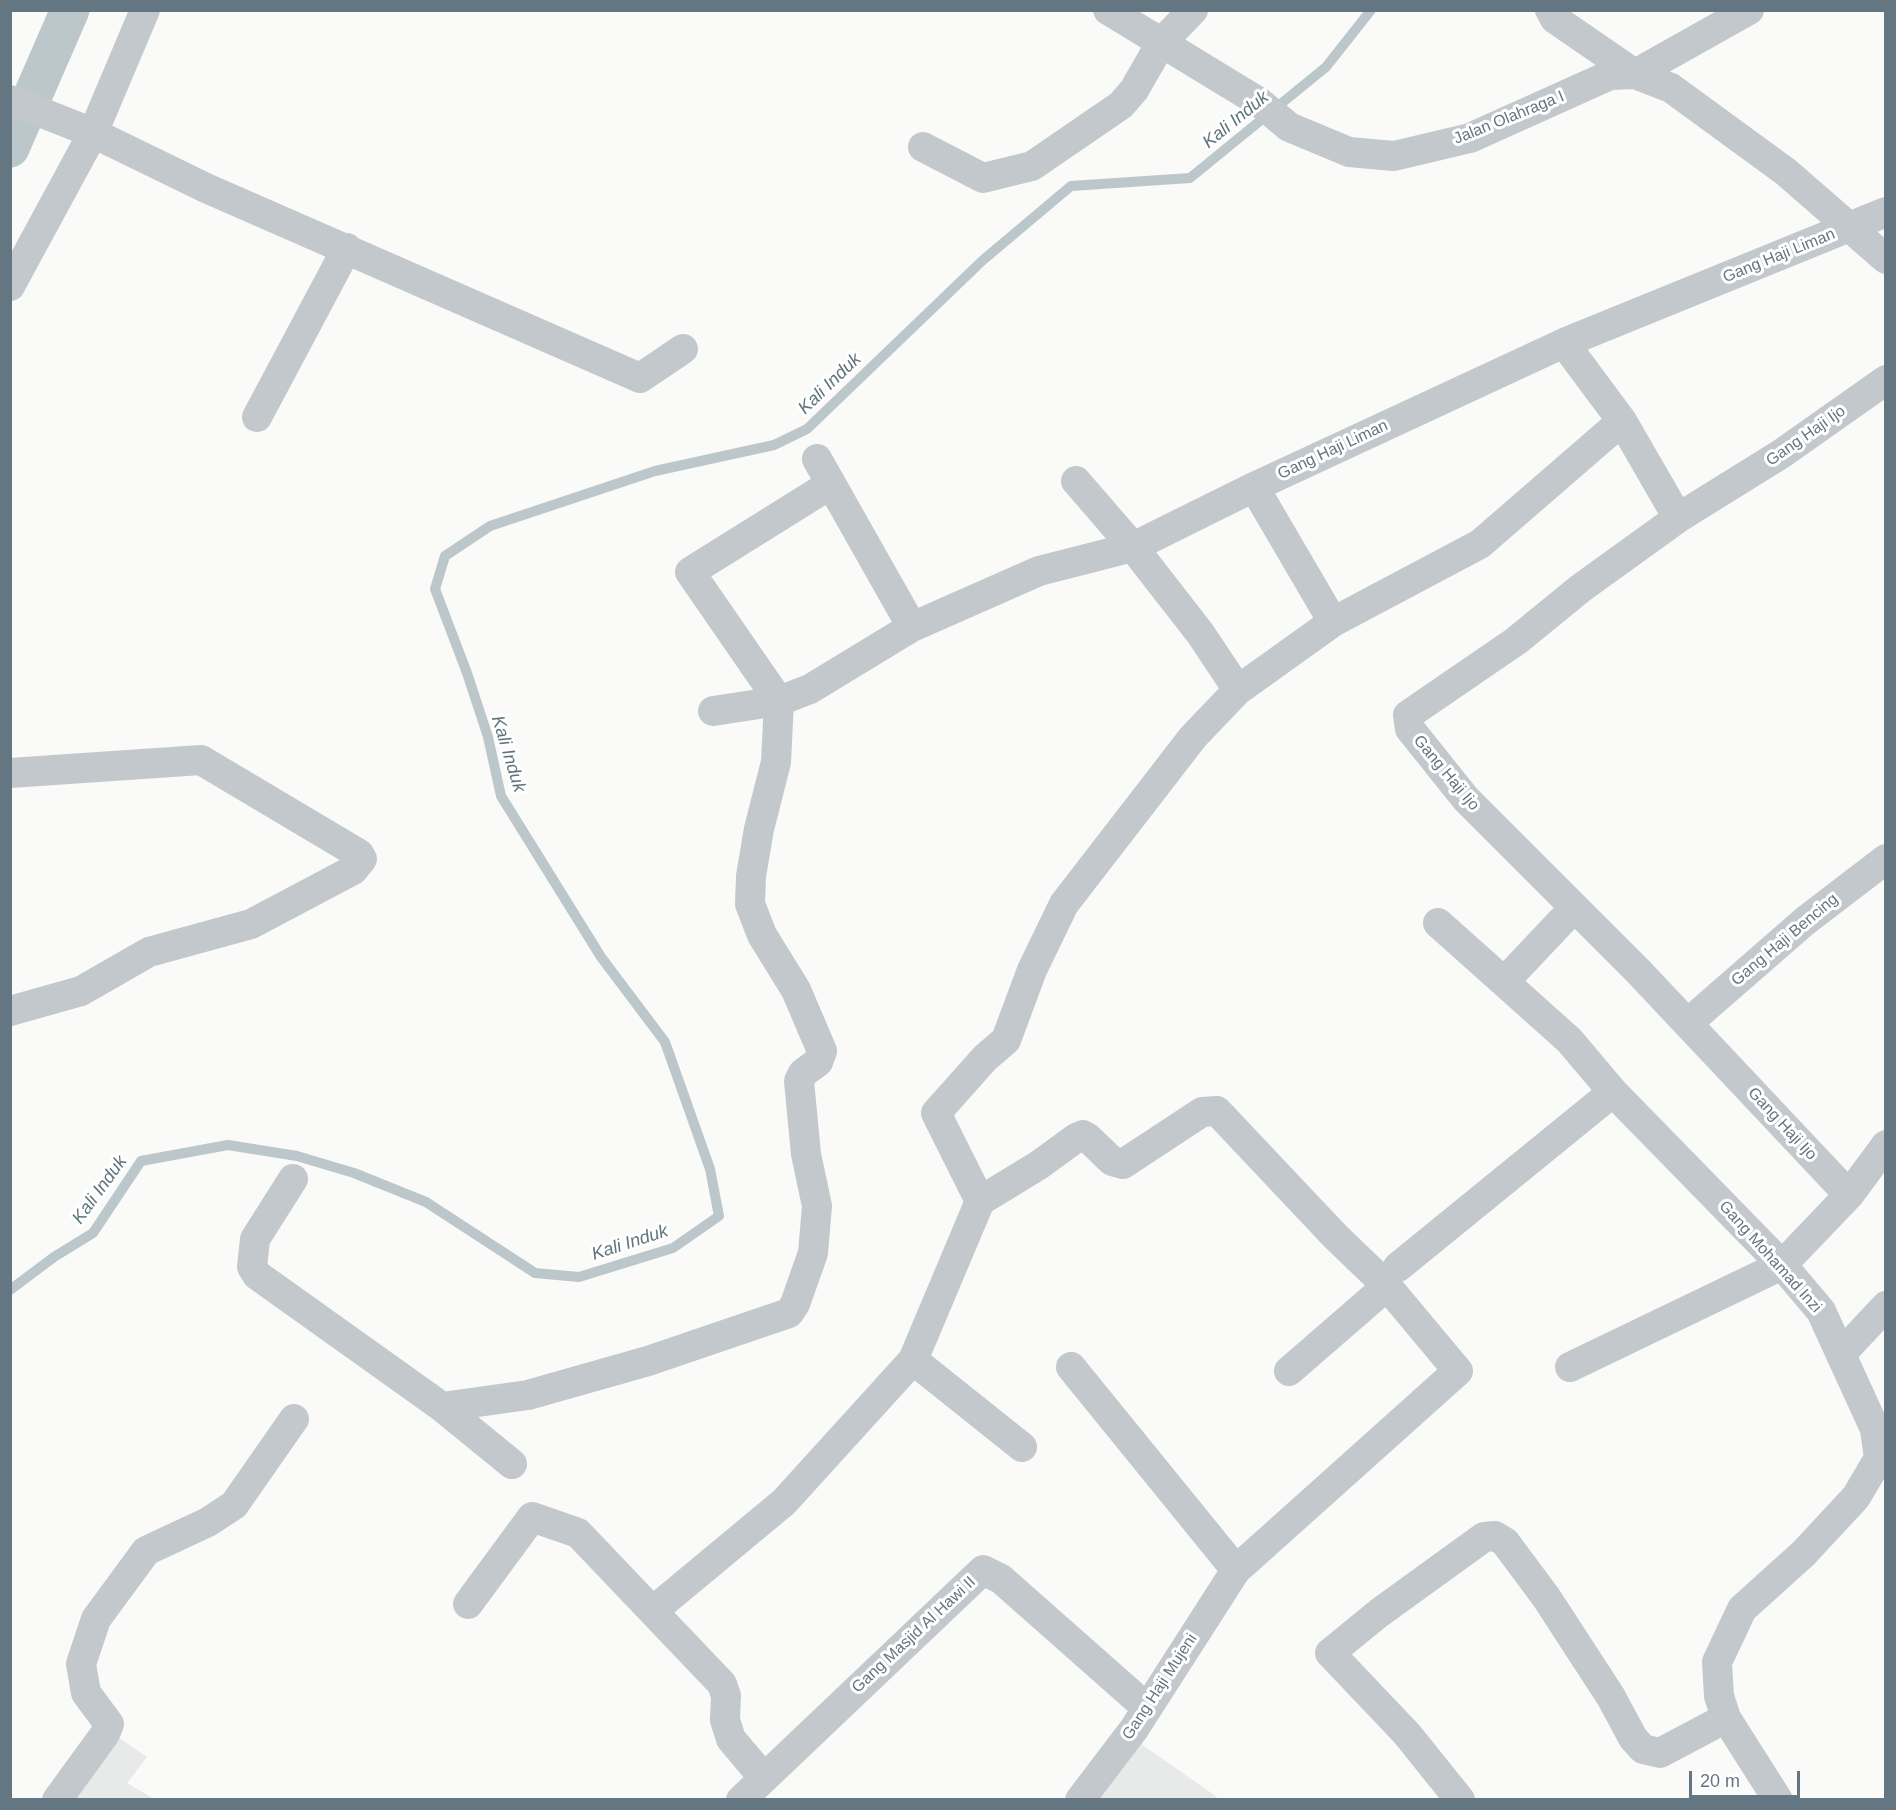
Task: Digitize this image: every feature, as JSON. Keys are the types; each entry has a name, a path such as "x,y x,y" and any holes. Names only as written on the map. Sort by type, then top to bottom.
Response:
{"street":[{"path":"10,286 93,133 145,10"},
{"name":"Jalan Olahraga I","path":"1108,10 1259,102 1289,127 1349,152 1394,156 1470,138 1610,75 1635,74 1671,88 1786,172 1886,259"},
{"path":"923,147 983,178 1032,166 1121,105 1134,90 1161,43 1193,10"},
{"path":"1550,10 1555,19 1635,74 1749,10"},
{"path":"14,101 93,133 206,188 640,378 683,349"},
{"name":"Gang Haji Liman","path":"712,711 779,701 824,681 912,627 1039,571 1133,546 1254,487 1564,343 1886,212"},
{"path":"257,417 347,248"},
{"path":"1564,343 1622,421 1678,518"},
{"name":"Gang Haji Ijo","path":"1849,1195 1688,1023 1466,799 1410,729 1408,715 1516,641 1581,588 1678,518 1781,454 1886,380"},
{"path":"980,1201 936,1113 985,1058 1006,1040 1032,970 1064,904 1193,737 1238,690 1332,622 1480,544 1622,421"},
{"path":"442,1407 528,1395 648,1361 789,1313 795,1304 813,1253 817,1206 806,1154 799,1081 803,1073 818,1062 822,1051 796,990 762,935 750,904 759,828 776,762 779,701 690,572 824,472 912,627"},
{"path":"1076,481 1133,546 1200,633 1238,690"},
{"path":"1254,487 1332,622"},
{"path":"10,774 201,760 359,854 362,859 353,870 251,924 149,952 81,991 10,1011"},
{"name":"Gang Haji Bencing","path":"1688,1023 1805,921 1886,859"},
{"path":"1504,982 1573,909"},
{"name":"Gang Mohamad Inzi","path":"1438,923 1569,1040 1613,1092 1782,1265 1821,1311 1875,1429 1879,1458 1856,1497 1804,1553 1742,1609 1717,1662 1719,1696 1725,1718 1778,1800"},
{"path":"1289,1371 1392,1276 1613,1092"},
{"path":"654,1610 784,1502 913,1360 980,1201 1039,1165 1076,1138 1083,1135 1112,1161 1123,1164 1202,1112 1217,1111 1335,1236 1392,1276"},
{"path":"1570,1367 1782,1265 1849,1195 1886,1145"},
{"path":"293,1179 255,1239 252,1267 257,1275 442,1407 512,1464"},
{"name":"Gang Haji Mujeni","path":"1080,1800 1147,1708 1236,1570 1458,1371 1392,1276"},
{"path":"1842,1353 1886,1306"},
{"path":"913,1360 1022,1447"},
{"path":"1071,1367 1236,1570"},
{"path":"57,1800 105,1734 109,1725 86,1693 81,1665 96,1619 146,1551 208,1522 234,1505 294,1419"},
{"path":"468,1604 532,1517 578,1533 654,1610 722,1684 726,1696 726,1720 731,1739 763,1777"},
{"path":"1460,1800 1407,1734 1330,1653 1436,1570 1484,1537 1495,1536 1505,1542 1546,1597 1611,1697 1633,1738 1643,1749 1660,1753 1725,1718"},
{"name":"Gang Masjid Al Hawi II","path":"741,1800 982,1570 1001,1579 1147,1708"}],"shaded area":[{"path":"96,1722 147,1757 127,1783 154,1799 41,1800"},
{"path":"1134,1739 1217,1797 1215,1800 1092,1800"}],"waterway":[{"path":"10,148 70,10"},
{"name":"Kali Induk","path":"10,1290 54,1257 93,1233 141,1161 228,1145 297,1156 354,1173 426,1202 535,1273 579,1277 673,1248 719,1216 710,1169 665,1042 601,957 501,796 488,737 467,673 435,589 445,556 490,526 655,471 774,445 807,429 983,260 1071,186 1190,178 1326,67 1371,10"}]}
